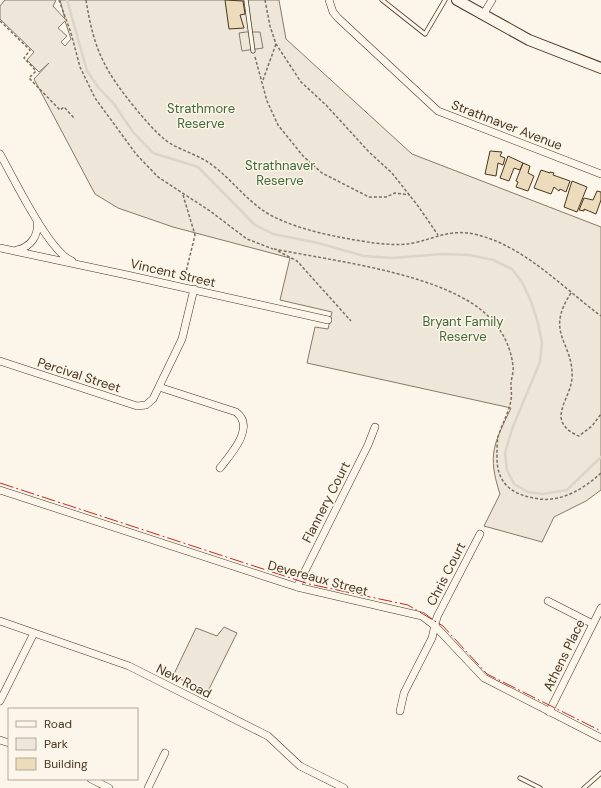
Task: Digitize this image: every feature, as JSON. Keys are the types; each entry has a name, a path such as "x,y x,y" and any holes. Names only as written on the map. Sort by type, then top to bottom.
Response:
{"main road":[{"path":"457,0 529,40 601,68"}],"street":[{"name":"Strathnaver Avenue","path":"329,0 333,12 338,18 438,111 601,174"},
{"path":"483,15 492,0"},
{"path":"0,154 50,240 62,255 85,266"},
{"path":"13,251 24,249 35,237 38,228 36,217"},
{"name":"Vincent Street","path":"0,248 194,289 328,320"},
{"path":"194,289 182,339 159,387 236,412 243,420 244,424 240,438 231,454 220,468"},
{"name":"Percival Street","path":"0,361 142,407 150,403 159,387"},
{"name":"Flannery Court","path":"297,587 368,445 375,427"},
{"name":"Devereaux Street","path":"0,490 297,587 415,614 428,620 435,626 484,678 601,738"},
{"name":"Chris Court","path":"400,711 404,693 432,638 438,617 480,534"},
{"path":"548,601 593,624"},
{"name":"Athens Place","path":"549,712 601,608"},
{"name":"New Road","path":"0,621 129,666 268,736 300,766 344,788"},
{"path":"0,701 34,633"},
{"path":"148,788 165,753"},
{"path":"93,780 109,788"}],"lane":[{"path":"246,0 253,51"},
{"path":"382,0 425,34 445,0"},
{"path":"584,788 601,773"},
{"path":"520,778 540,788"}],"path":[{"path":"59,0 71,33 80,67 95,98 136,154 158,177 210,211 247,239 274,249 297,261 351,321"},
{"path":"86,0 93,34 100,57 116,84 141,115 154,130 171,144 211,164 260,209 277,219 295,226 371,242 403,244 459,232 476,234 490,238 526,258 601,316"},
{"path":"265,0 270,26 276,44 301,82 326,105 369,152 392,173 410,195 438,236"},
{"path":"0,21 30,50 24,58 36,71 29,78 60,110 64,107 75,119"},
{"path":"263,82 276,44"},
{"path":"253,51 263,82 267,101 278,125 304,156 322,173 369,197 386,197 395,193 410,195"},
{"path":"183,194 195,235 184,280"},
{"path":"274,249 343,262 408,278 449,291 471,302 489,317 501,330 508,344 513,367 511,385 512,398 498,438 496,466 502,481 512,491 529,497 545,500 561,497 578,490 601,473"},
{"path":"571,293 560,314 560,327 571,365 572,379 561,418 564,426 572,434 579,436 592,426 601,414"}],"green space":[{"name":"Strathmore Reserve","path":"5,0 56,0 53,6 65,19 60,0 279,0 286,39 412,154 601,227 601,490 586,501 554,517 542,542 484,526 500,494 494,469 494,450 500,431 511,408 307,363 315,327 328,329 332,312 280,300 290,258 173,227 118,208 95,194 34,79 49,63 39,72 27,60 34,52 0,19 0,6","holes":["65,21 71,39 65,46 61,42 67,36 58,28"]},
{"path":"224,627 237,633 208,691 173,676 196,628 217,636"}],"shaded area":[{"path":"260,32 263,48 242,51 239,33"}],"building":[{"path":"225,0 243,1 245,14 240,15 244,28 229,29"},
{"path":"490,151 502,152 500,156 505,158 503,165 498,163 496,176 485,174"},
{"path":"508,156 523,163 520,170 514,168 509,181 500,178"},
{"path":"523,163 530,166 528,173 534,176 528,191 516,187 518,182 516,181"},
{"path":"541,170 554,173 553,175 570,181 566,192 560,189 559,191 554,187 551,194 534,188"},
{"path":"572,181 587,187 577,212 564,207"},
{"path":"597,191 601,192 601,200 596,214 584,209 584,211 579,210 584,198 593,200"}],"waterway":[{"path":"67,0 87,71 98,87 114,104 133,132 153,153 198,167 255,225 273,234 318,243 364,256 392,258 443,254 470,255 493,260 512,269 522,282 531,301 542,343 540,362 512,429 505,453 507,470 514,484 528,492 542,494 567,490 601,457"}],"power":[{"path":"0,483 309,584 408,605 443,626 487,674 601,731"}],"park label":[{"name":"Strathnaver Reserve","path":"280,172"},
{"name":"Bryant Family Reserve","path":"463,328"}]}
